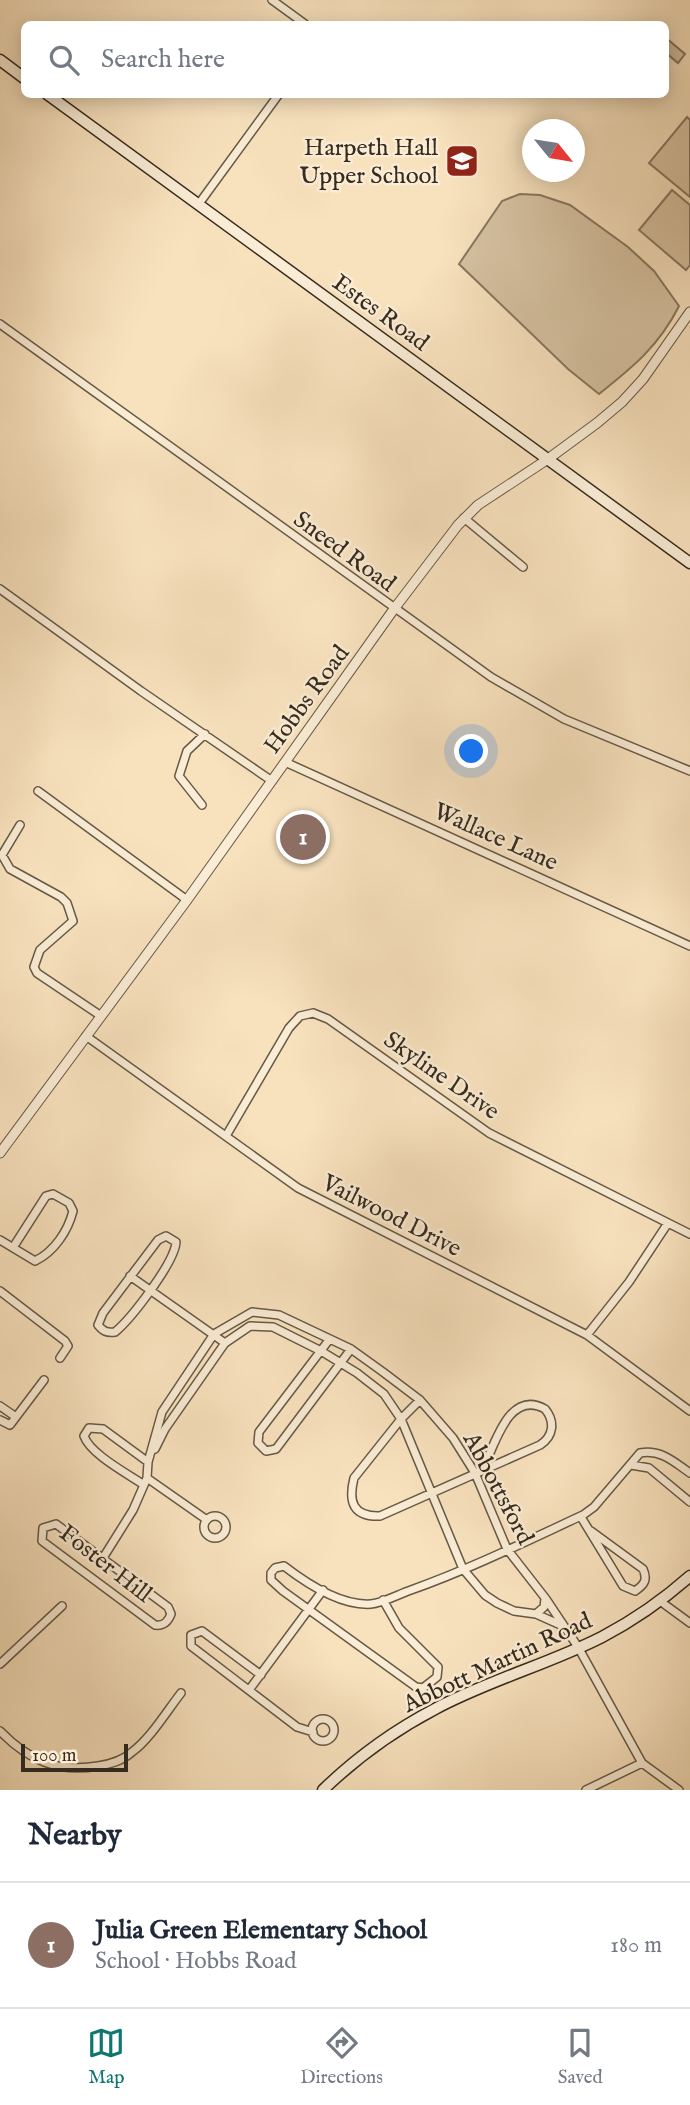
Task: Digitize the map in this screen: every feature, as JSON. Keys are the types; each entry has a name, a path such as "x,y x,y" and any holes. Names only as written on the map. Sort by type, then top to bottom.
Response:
{"main road":[{"path":"0,60 21,76"},
{"name":"Estes Road","path":"52,98 690,563"},
{"name":"Abbott Martin Road","path":"323,1790 373,1749 435,1709 631,1621 690,1576"}],"street":[{"path":"272,0 301,21"},
{"path":"198,205 276,98"},
{"name":"Hobbs Road","path":"0,1153 187,900 394,610 464,518 478,505 548,459 622,402 643,379 690,312"},
{"name":"Sneed Road","path":"0,324 394,610 491,677 540,707 690,771"},
{"path":"464,518 523,567"},
{"path":"0,589 141,691 272,780"},
{"path":"202,805 179,776 187,751 205,734"},
{"name":"Wallace Lane","path":"285,762 690,946"},
{"path":"38,791 187,900"},
{"path":"20,825 2,855 5,864 61,897 67,903 73,921 40,950 34,967 37,973 101,1016"},
{"name":"Skyline Drive","path":"226,1136 289,1028 300,1016 313,1013 328,1019 489,1133 690,1234"},
{"name":"Vailwood Drive","path":"86,1036 298,1188 587,1335 690,1411"},
{"path":"0,1240 35,1261 44,1256 60,1239 73,1211 69,1203 53,1194 46,1196 14,1246"},
{"path":"587,1335 629,1282 668,1223"},
{"path":"166,1236 176,1242 175,1250 151,1290 115,1332 107,1333 98,1325 103,1313 130,1276 158,1240 166,1236"},
{"path":"130,1276 225,1343"},
{"path":"0,1291 65,1340 68,1346 60,1358"},
{"name":"Abbottsford","path":"103,1558 133,1510 145,1481 162,1412 214,1334 252,1312 279,1315 351,1349 420,1400 453,1438 479,1471 507,1549 578,1647 642,1763"},
{"name":"Abbottsford","path":"148,1462 165,1429 225,1343 250,1326 273,1327 341,1363 384,1394 401,1419 463,1569 485,1595 514,1611 536,1615 565,1627"},
{"path":"329,1340 259,1432 258,1443 266,1451 276,1449 351,1349"},
{"path":"0,1420 10,1425 44,1380"},
{"path":"420,1400 401,1419 354,1478 351,1489 353,1504 366,1516 380,1516 545,1442 552,1426 545,1409 529,1404 513,1411 479,1471"},
{"path":"0,1406 16,1417"},
{"path":"148,1462 103,1429 89,1428 83,1436 85,1441 110,1462 207,1520"},
{"path":"649,1468 656,1452"},
{"path":"383,1600 399,1628 438,1667 437,1677 423,1688 416,1687 283,1591 271,1580 271,1573 275,1567 284,1566 301,1579 337,1598 371,1604 463,1569 581,1517 594,1507 640,1453 656,1452 690,1473"},
{"path":"631,1465 649,1468 690,1502"},
{"path":"581,1517 623,1586 635,1591 642,1586 646,1575 643,1569 591,1531"},
{"name":"Foster Hill","path":"56,1524 103,1558 168,1607 171,1614 167,1621 155,1625 63,1557 42,1541 43,1528 56,1524"},
{"path":"248,1690 323,1590"},
{"path":"536,1615 544,1607 545,1599"},
{"path":"660,1601 690,1623"},
{"path":"0,1664 62,1606"},
{"path":"261,1675 202,1631 191,1635 191,1646 297,1727 313,1732"},
{"path":"0,1731 17,1748 38,1760 65,1769 115,1763 134,1751 181,1693"},
{"path":"586,1790 642,1763 678,1790"}],"shaded area":[{"path":"669,41 685,54 678,63 669,56"},
{"path":"687,117 690,120 690,197 649,163"},
{"path":"672,190 690,205 690,265 686,270 639,230"},
{"path":"520,194 540,195 570,205 628,247 654,271 679,306 654,344 599,394 568,369 459,264 502,201"}],"place":[{"name":"Harpeth Hall Upper School","path":"462,161"},
{"name":"Julia Green Elementary School","path":"303,837"}]}
